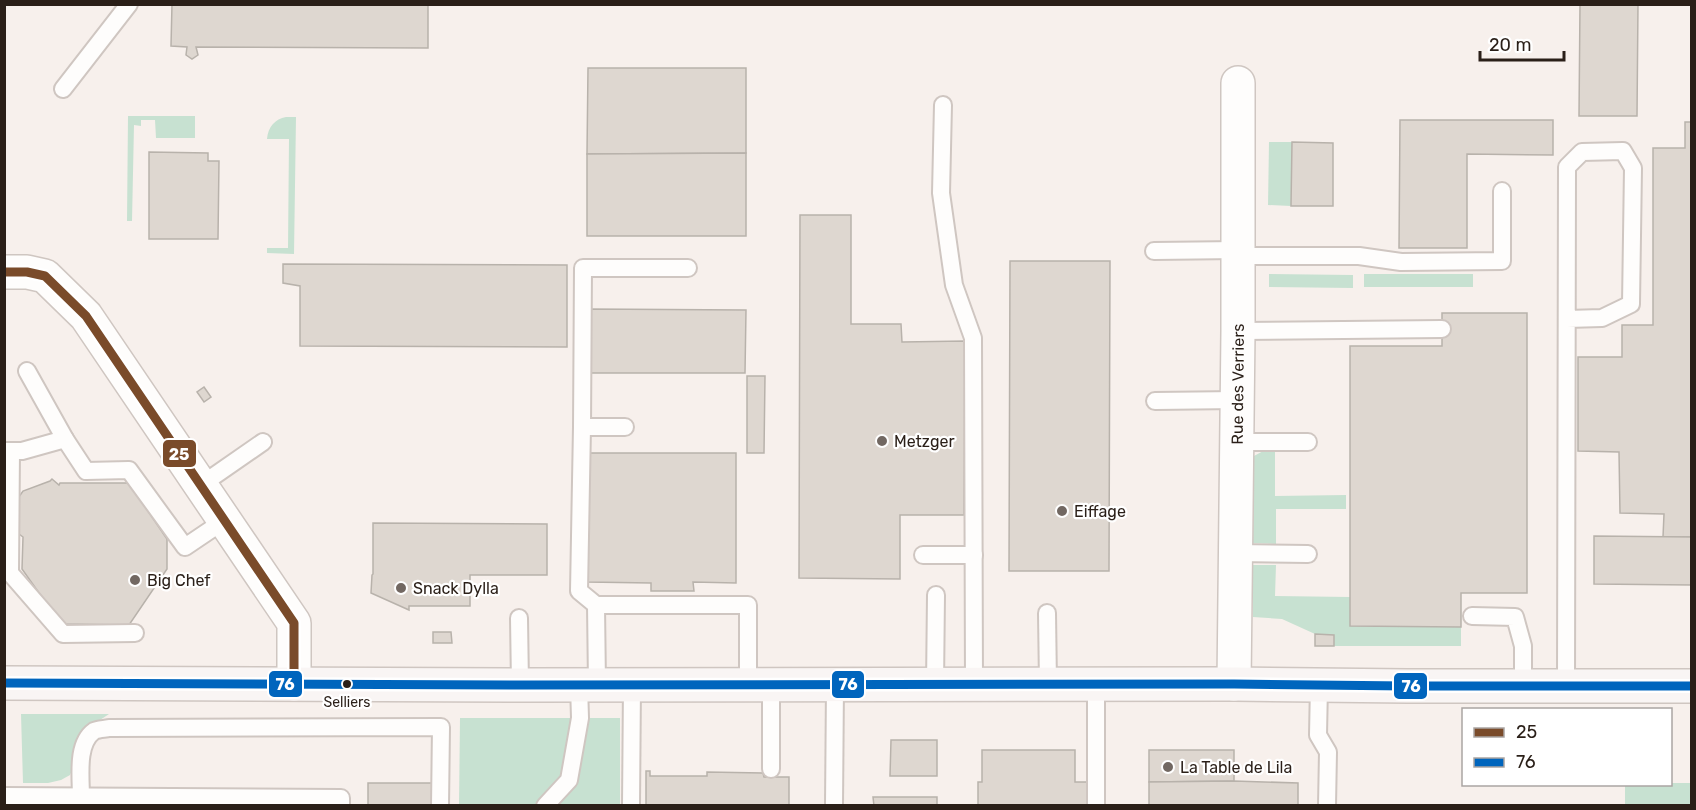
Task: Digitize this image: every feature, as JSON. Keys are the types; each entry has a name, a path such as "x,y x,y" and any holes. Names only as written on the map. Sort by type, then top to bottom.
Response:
{"street":[{"name":"Rue des Verriers","path":"1234,684 1238,83"},
{"path":"4,272 27,272 45,276 86,316 294,623 294,684"},
{"path":"4,683 1692,686"}],"lane":[{"path":"63,89 129,4"},
{"path":"943,105 941,193 954,285 973,338 974,685"},
{"path":"1566,686 1567,167 1582,152 1623,152 1633,168 1631,304 1602,318 1567,319"},
{"path":"1154,251 1359,256 1401,262 1502,261 1503,191"},
{"path":"688,268 583,268 579,591 596,605 748,605 771,768"},
{"path":"1238,332 1442,329"},
{"path":"27,371 65,439 86,471 129,470 184,548 225,520"},
{"path":"1155,401 1237,400"},
{"path":"582,427 625,427"},
{"path":"65,439 22,451 8,451 10,573 63,634 135,633"},
{"path":"201,485 263,442"},
{"path":"1237,442 1308,442"},
{"path":"1235,553 1308,554"},
{"path":"923,555 974,555"},
{"path":"935,685 936,595"},
{"path":"545,806 569,780 588,685 596,605"},
{"path":"1047,613 1048,684"},
{"path":"1472,616 1515,617 1523,646 1523,686"},
{"path":"519,618 520,685"},
{"path":"1096,684 1096,806"},
{"path":"631,806 632,685"},
{"path":"834,806 835,685"},
{"path":"1319,685 1318,735 1328,752 1327,806"},
{"path":"81,797 81,760 85,743 95,731 109,728 441,727 440,806"},
{"path":"4,796 81,797 129,801 341,798 341,806"}],"green space":[{"path":"128,116 195,116 195,138 156,138 155,120 141,120 141,126 134,125 132,221 127,221"},
{"path":"286,117 296,117 294,254 267,253 267,248 288,248 289,139 267,139 273,124"},
{"path":"1269,142 1292,142 1291,206 1268,205"},
{"path":"1269,274 1353,275 1353,288 1269,287"},
{"path":"1364,274 1473,274 1473,287 1364,287"},
{"path":"1267,449 1267,452 1275,452 1275,496 1346,495 1346,509 1276,509 1276,544 1253,543 1254,456"},
{"path":"1253,565 1276,565 1275,596 1350,597 1350,626 1461,627 1461,646 1334,646 1334,635 1315,634 1282,619 1253,617"},
{"path":"21,714 109,714 91,726 70,775 48,783 23,783"},
{"path":"460,718 620,718 620,805 459,806"},
{"path":"1672,783 1691,783 1691,805 1625,805 1625,786 1672,786"}],"building":[{"path":"172,4 428,4 428,48 196,47 198,55 192,59 186,55 187,47 171,46"},
{"path":"1580,4 1638,4 1637,116 1579,116"},
{"path":"588,68 746,68 746,153 587,154"},
{"path":"1400,120 1553,120 1553,155 1467,154 1467,248 1399,248"},
{"path":"1685,122 1692,122 1692,537 1663,537 1664,514 1620,513 1619,452 1578,451 1578,357 1622,357 1622,325 1653,325 1653,148 1685,148"},
{"path":"1292,142 1333,143 1333,206 1291,206"},
{"path":"149,152 208,153 208,161 219,161 218,239 149,239"},
{"path":"746,153 746,236 587,236 587,154"},
{"name":"Metzger","path":"800,215 851,215 851,324 901,324 902,342 965,341 964,515 900,515 900,579 799,578"},
{"path":"1010,261 1110,261 1109,571 1009,571"},
{"path":"283,264 567,265 567,347 300,346 300,286 283,283"},
{"path":"587,309 746,310 745,373 587,373"},
{"path":"1442,313 1527,313 1527,593 1461,593 1461,627 1350,626 1350,346 1442,346"},
{"path":"747,376 765,376 764,453 747,453"},
{"path":"204,387 211,397 204,402 197,392"},
{"path":"587,453 736,453 736,583 693,582 694,591 651,591 651,583 587,582"},
{"path":"52,479 59,485 60,483 129,483 167,539 167,569 129,625 61,624 22,569 23,537 15,531 16,501 23,491"},
{"path":"373,523 547,524 547,575 470,575 470,606 409,606 409,610 371,593"},
{"path":"1594,536 1692,537 1692,585 1594,584"},
{"path":"433,632 451,632 452,643 433,643"},
{"path":"1315,634 1334,635 1334,646 1315,646"},
{"path":"891,740 937,740 937,776 890,776"},
{"path":"982,750 1075,750 1075,782 1087,782 1087,806 958,806 978,805 978,782 982,782"},
{"path":"1149,750 1234,750 1234,781 1149,782"},
{"path":"646,771 650,771 650,776 707,776 707,772 763,773 764,777 789,777 789,806 646,806"},
{"path":"1149,782 1298,783 1298,806 1149,806"},
{"path":"368,783 434,783 434,806 368,806"},
{"path":"873,797 937,797 937,806 874,806"}],"transit line":[{"name":"25","path":"4,272 27,272 45,276 86,316 294,623 294,684"},
{"name":"76","path":"4,683 1692,686"}],"place":[{"name":"Metzger","path":"882,441"},
{"name":"Eiffage","path":"1062,511"},
{"name":"Big Chef","path":"135,580"},
{"name":"Snack Dylla","path":"401,588"},
{"name":"Selliers","path":"347,684"},
{"name":"La Table de Lila","path":"1168,767"}]}
